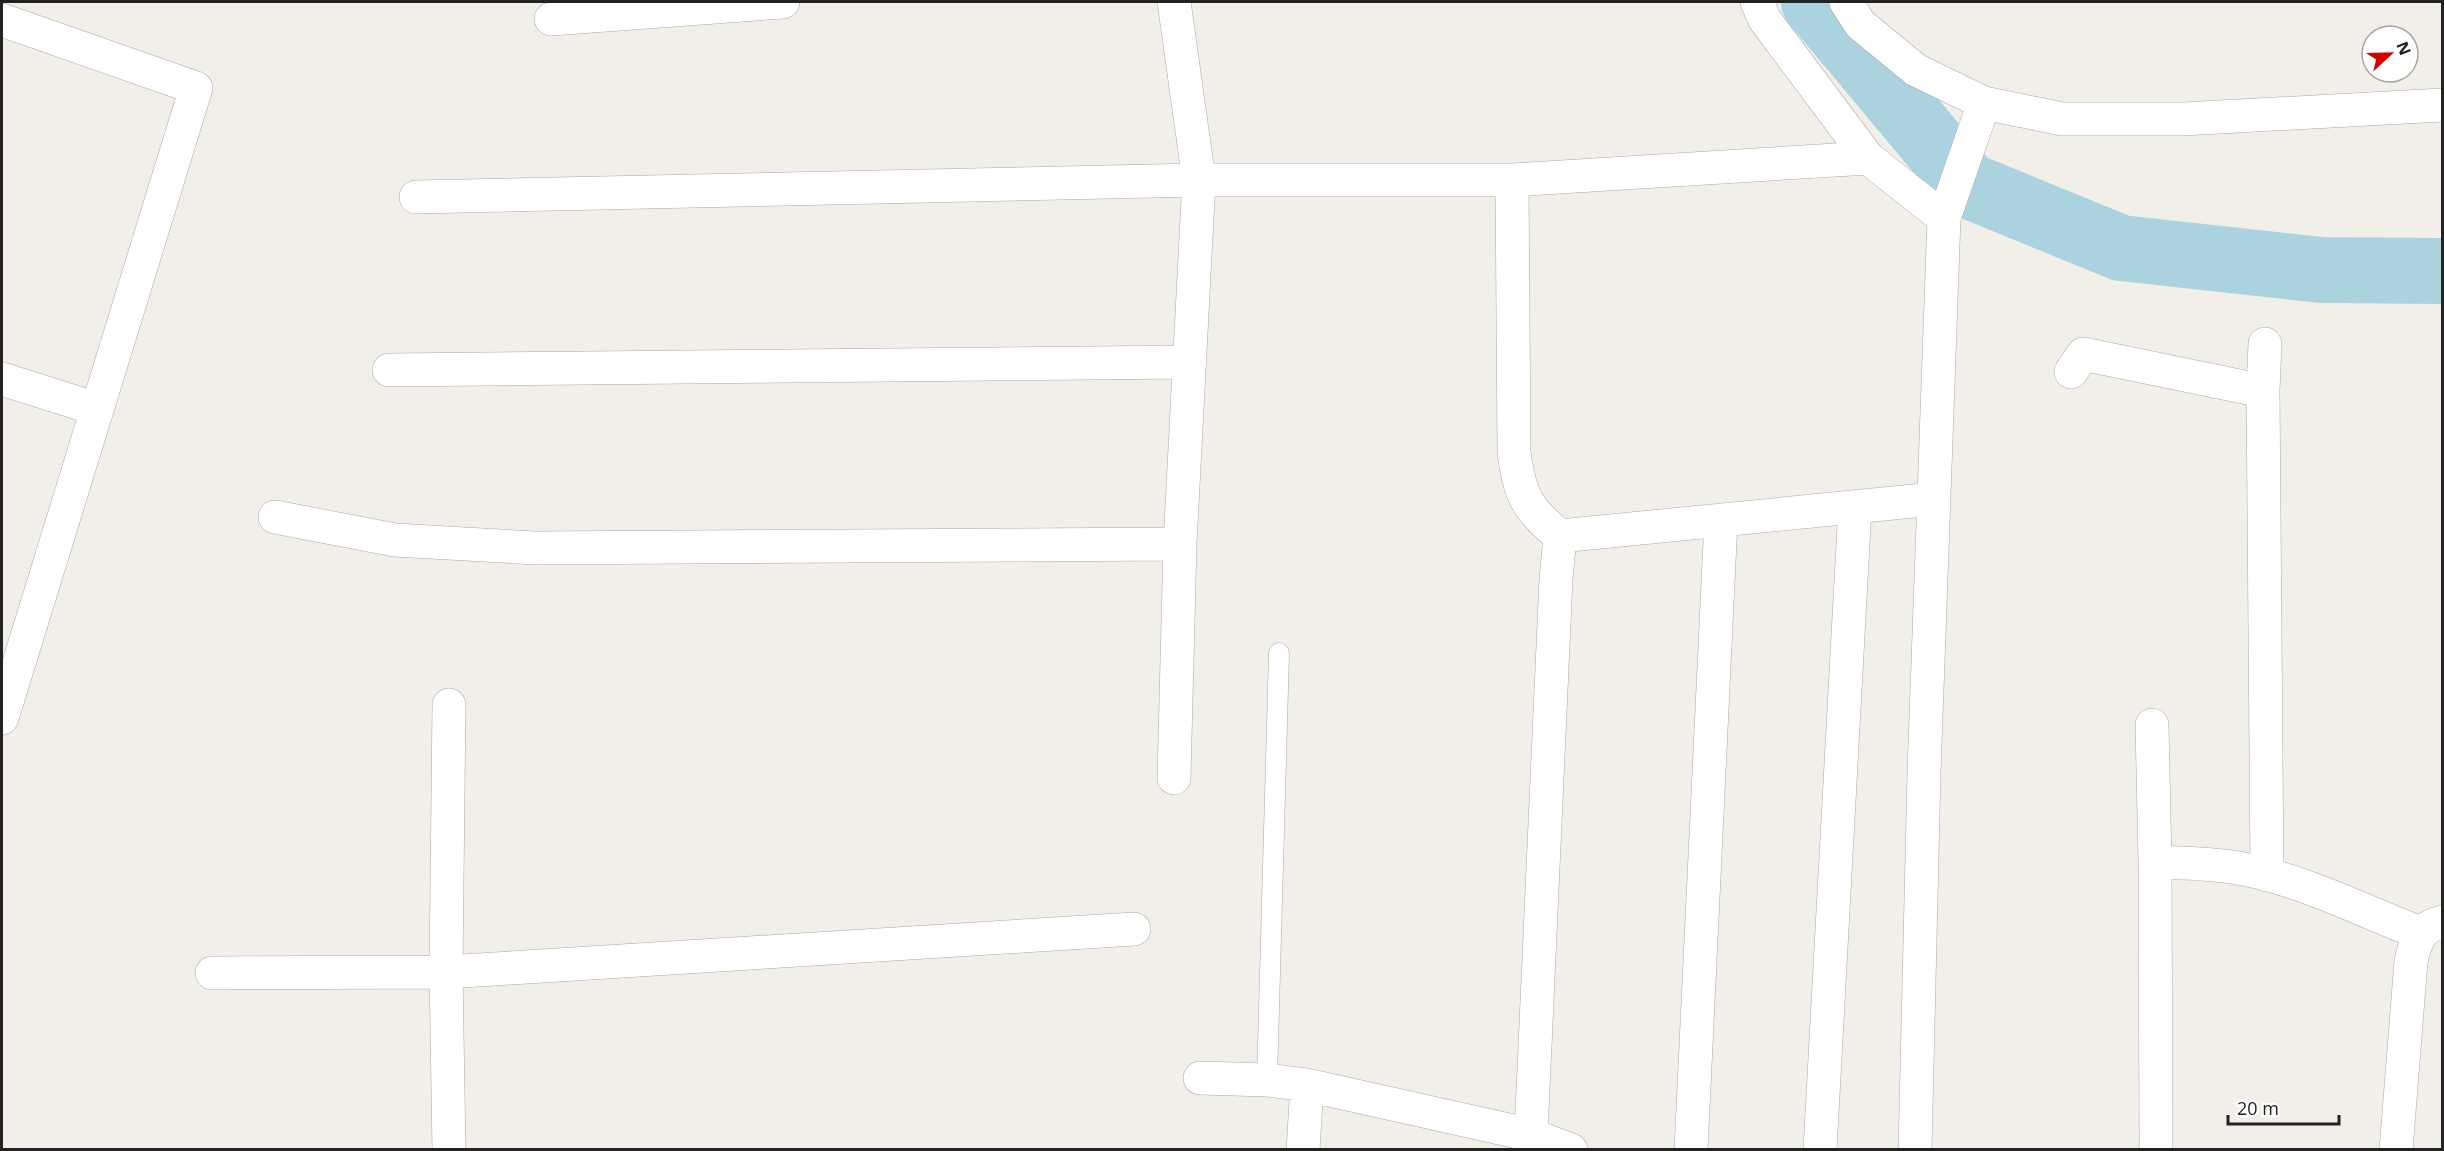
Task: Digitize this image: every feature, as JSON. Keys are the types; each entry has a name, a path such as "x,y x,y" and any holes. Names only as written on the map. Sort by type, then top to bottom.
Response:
{"street":[{"path":"551,19 783,2"},
{"path":"1174,2 1199,180 1180,544 1174,778"},
{"path":"1757,2 1765,20 1868,159 1944,218"},
{"path":"1846,2 1860,24 1916,70 1984,103 2062,119 2183,119 2442,105"},
{"path":"2,21 196,88 2,718"},
{"path":"1915,1149 1923,773 1944,218 1984,103"},
{"path":"416,197 1199,180 1512,180 1868,159"},
{"path":"1512,180 1514,452 1518,482 1537,517 1560,536 1934,499"},
{"path":"2265,344 2263,391 2267,874"},
{"path":"2071,372 2083,354 2263,391"},
{"path":"389,370 1189,362"},
{"path":"2,379 97,409"},
{"path":"1820,1149 1855,507"},
{"path":"275,517 395,540 535,548 1180,544"},
{"path":"1690,1149 1721,520"},
{"path":"1531,1135 1556,579 1560,536"},
{"path":"449,705 446,972 449,1149"},
{"path":"2152,725 2156,1149"},
{"path":"2155,862 2212,865 2267,874 2431,928"},
{"path":"2396,1149 2411,961 2416,940 2431,928"},
{"path":"212,973 446,972 1134,929"},
{"path":"1200,1078 1267,1080 1307,1085 1531,1135 1571,1149"},
{"path":"1303,1149 1307,1085"}],"lane":[{"path":"1267,1080 1279,653"}],"waterway":[{"path":"1814,2 1967,185 2121,248 2321,270 2442,271"}]}
